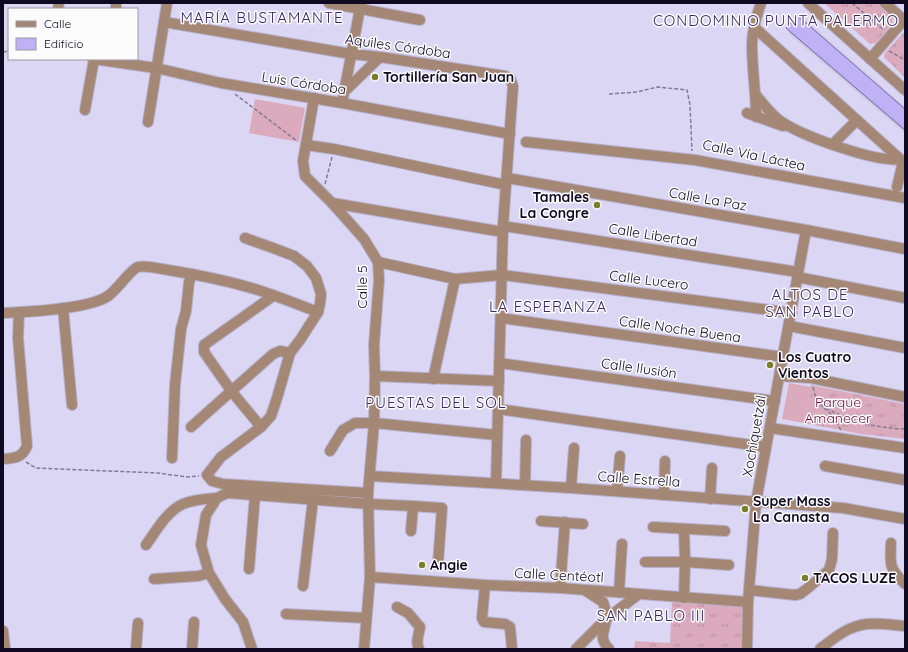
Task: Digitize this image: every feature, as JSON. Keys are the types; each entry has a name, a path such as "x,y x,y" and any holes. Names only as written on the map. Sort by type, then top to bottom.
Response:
{"street":[{"path":"148,122 167,3"},
{"path":"329,3 360,6 420,20"},
{"path":"761,3 756,17 752,45 756,95 751,115 859,154 892,160 900,159"},
{"path":"756,17 770,3"},
{"path":"808,3 905,90"},
{"path":"870,59 882,44 905,21 885,3"},
{"path":"342,103 360,6"},
{"name":"Aquiles Córdoba","path":"164,22 351,54 506,76 510,78 513,86 510,134"},
{"path":"754,28 900,159 902,166 897,187"},
{"path":"345,91 380,57"},
{"path":"85,110 94,60"},
{"name":"Luis Córdoba","path":"110,60 156,68 221,83 314,98 510,134"},
{"path":"756,95 779,120 796,130"},
{"name":"Calle 5","path":"314,98 303,161 305,176 332,203 364,239 378,262 379,280 374,345 374,423 368,492 370,577 364,649"},
{"path":"833,144 857,120"},
{"path":"496,483 503,229 510,134"},
{"path":"526,142 696,160"},
{"name":"Calle La Paz","path":"306,145 506,182 806,230 905,249"},
{"name":"Calle Vía Láctea","path":"696,160 905,198"},
{"name":"Calle Libertad","path":"332,203 798,274 905,298"},
{"name":"Xochiquetzál","path":"747,649 748,602 756,502 792,313 806,230"},
{"path":"245,238 294,256 307,266 316,278 320,294 318,312 290,353 278,398 271,416 261,427 221,457 207,475 212,481 223,484 368,492"},
{"name":"Calle Lucero","path":"378,262 455,279 502,275 792,313"},
{"path":"3,313 63,308 96,302 107,297 118,288 132,270 138,267 192,274 246,287 318,312"},
{"path":"172,458 181,329 186,312 189,282 192,274"},
{"path":"433,379 455,279"},
{"path":"261,427 232,392 204,352 204,345 272,296"},
{"path":"63,308 72,405"},
{"path":"3,460 19,457 27,446 18,338 19,312"},
{"name":"Calle Noche Buena","path":"501,318 783,358"},
{"path":"789,326 905,348"},
{"path":"191,427 232,392 272,354 280,351 290,353"},
{"name":"Calle Ilusión","path":"499,363 775,401"},
{"path":"375,376 499,381"},
{"path":"780,376 811,378 905,397"},
{"path":"498,409 766,447"},
{"path":"330,451 343,430 355,423 374,423 497,435"},
{"path":"770,428 905,448"},
{"path":"524,485 526,440"},
{"path":"571,488 574,448"},
{"path":"617,492 620,456"},
{"path":"664,495 665,461"},
{"path":"825,466 905,480"},
{"path":"710,499 712,468"},
{"name":"Calle Estrella","path":"370,476 571,488 843,508 905,519"},
{"path":"146,545 164,520 182,504 196,500 217,498 227,493 442,508 438,564"},
{"path":"249,569 255,495"},
{"path":"217,498 206,515 201,545 209,573 225,599 243,622 252,649"},
{"path":"303,586 313,499"},
{"path":"411,531 413,506"},
{"path":"541,521 583,524"},
{"path":"560,588 565,522"},
{"path":"653,527 725,531"},
{"path":"684,529 684,598"},
{"path":"749,590 800,594 829,570 832,559 833,533"},
{"path":"891,543 890,558 892,568 905,584"},
{"path":"619,592 622,544"},
{"path":"645,562 685,562 729,565"},
{"path":"154,579 198,576 209,573"},
{"name":"Calle Centéotl","path":"370,577 485,585 560,588 748,602"},
{"path":"485,585 482,618 484,622 505,624 510,627 512,649"},
{"path":"583,590 600,598 603,602 606,619 602,635 604,644 609,649"},
{"path":"576,649 606,619 639,594"},
{"path":"397,607 408,613 420,627 417,645 418,649"},
{"path":"286,614 366,618"},
{"path":"192,649 194,622"},
{"path":"136,649 138,623"},
{"path":"820,649 837,636 851,628 868,624 905,626"},
{"path":"3,631 5,649"}],"path":[{"path":"852,3 884,30"},
{"path":"882,44 891,53 905,60"},
{"name":"Calle Vía Láctea","path":"609,94 637,92 657,87 687,90 690,105 691,149 696,160"},
{"path":"233,93 295,140 306,145"},
{"path":"323,194 334,149"},
{"path":"811,378 815,395 821,405 831,414 841,428 843,439"},
{"path":"821,405 850,420 866,425 889,429 905,429"},
{"path":"19,457 36,468 158,473 187,477 207,475"}],"green space":[{"path":"824,3 877,3 892,16 893,23 876,43 870,44"},
{"path":"904,32 905,78 884,57 885,53"},
{"path":"255,99 305,108 299,142 249,133"},
{"path":"789,383 811,387 804,423 782,419"},
{"name":"Parque Amanecer","path":"811,385 905,404 905,439 861,434 804,423"},
{"path":"672,601 743,606 744,649 634,649 635,641 670,643"}],"building":[{"path":"797,15 905,109 905,130 786,28"}],"place":[{"name":"Tortillería San Juan","path":"375,77"},
{"name":"Tamales La Congre","path":"597,205"},
{"name":"Los Cuatro Vientos","path":"770,365"},
{"name":"Super Mass La Canasta","path":"745,509"},
{"name":"Angie","path":"422,565"},
{"name":"TACOS LUZE","path":"805,578"}],"district":[{"name":"MARÍA BUSTAMANTE","path":"262,18"},
{"name":"CONDOMINIO PUNTA PALERMO","path":"776,21"},
{"name":"ALTOS DE SAN PABLO","path":"810,304"},
{"name":"LA ESPERANZA","path":"548,307"},
{"name":"PUESTAS DEL SOL","path":"436,403"},
{"name":"SAN PABLO III","path":"651,616"}]}
